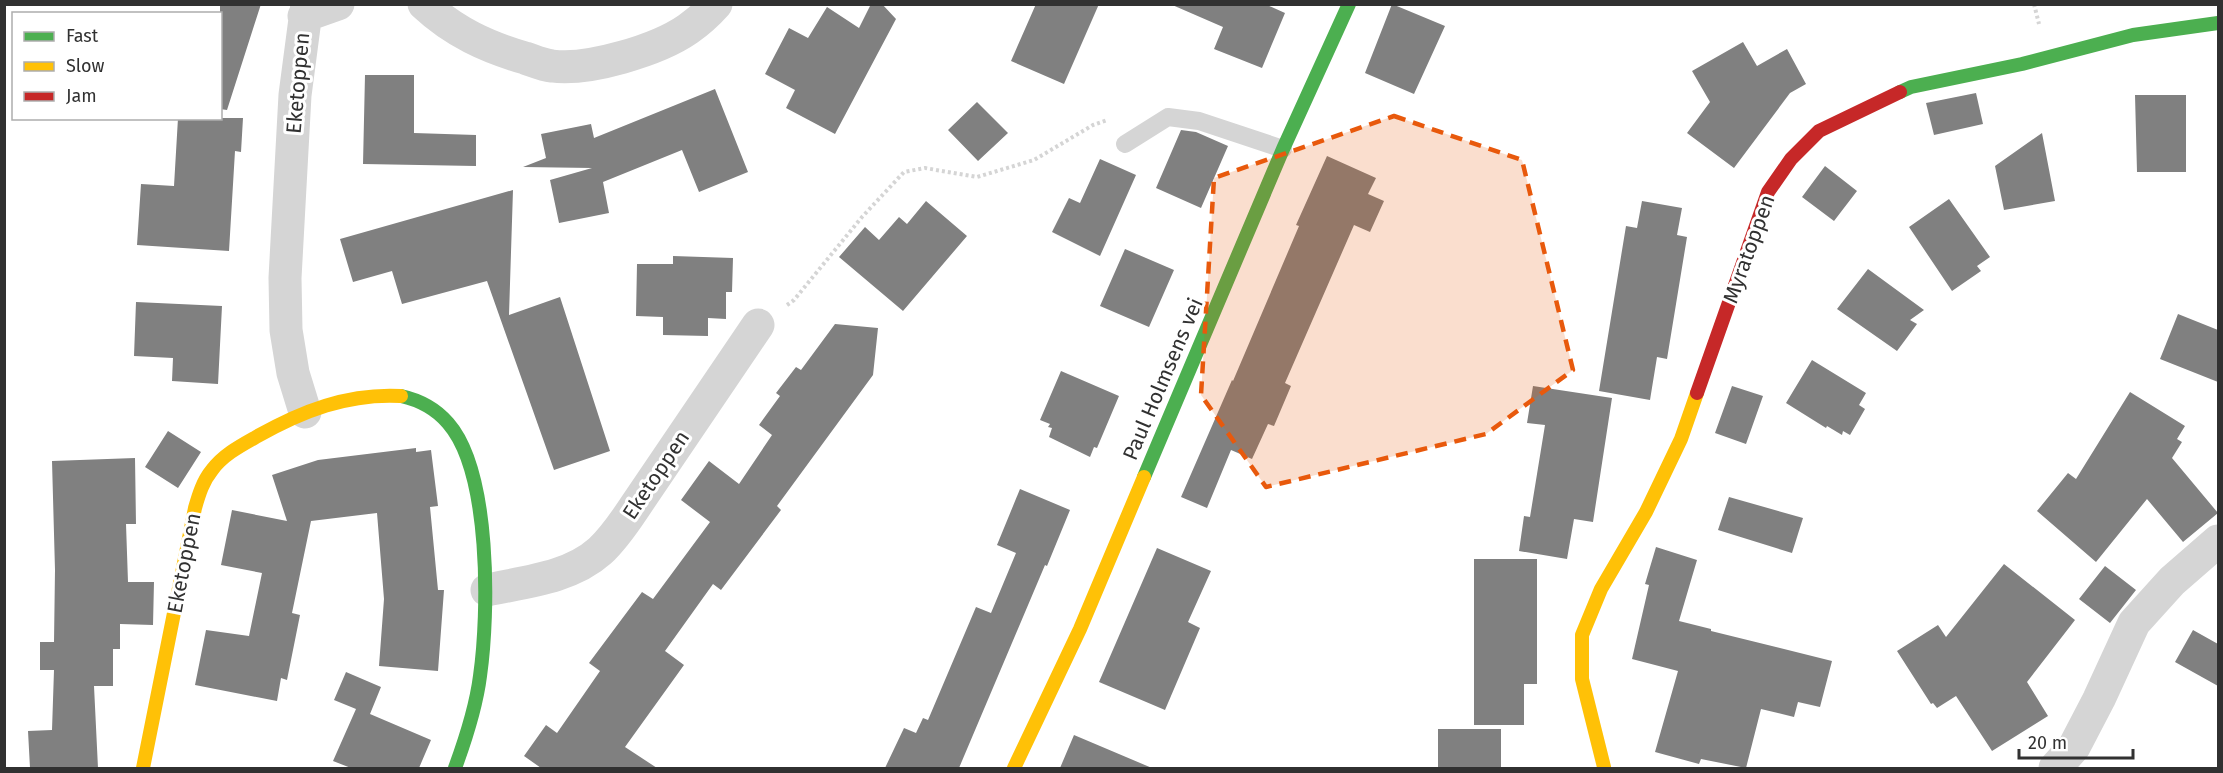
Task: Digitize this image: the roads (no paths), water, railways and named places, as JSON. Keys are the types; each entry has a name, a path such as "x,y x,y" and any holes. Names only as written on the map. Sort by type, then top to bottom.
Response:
{"street":[{"path":"305,10 338,4"},
{"path":"424,4 441,20 474,40 507,53 552,66 590,64 626,56 687,30 716,4"},
{"name":"Paul Holmsens vei","path":"1014,768 1080,629 1283,149 1349,4"},
{"name":"Eketoppen","path":"305,10 295,95 285,278 286,330 293,373 305,412"},
{"name":"Myratoppen","path":"1605,768 1582,679 1582,635 1601,589 1646,512 1681,439 1768,192 1791,159 1819,131 1911,87 2022,64 2133,35 2218,23"},
{"name":"Eketoppen","path":"486,590 553,575 581,564 599,552 634,508 758,325"},
{"name":"Eketoppen","path":"143,768 195,508 202,485 213,467 230,452 305,412 351,398 377,395 414,399 430,407 447,421 459,439 471,468 478,504 486,590 486,638 483,667 465,746 456,768"},
{"path":"2055,768 2074,747 2134,623 2172,581 2218,541"}],"lane":[{"path":"1125,144 1168,117 1199,121 1283,149"}]}
